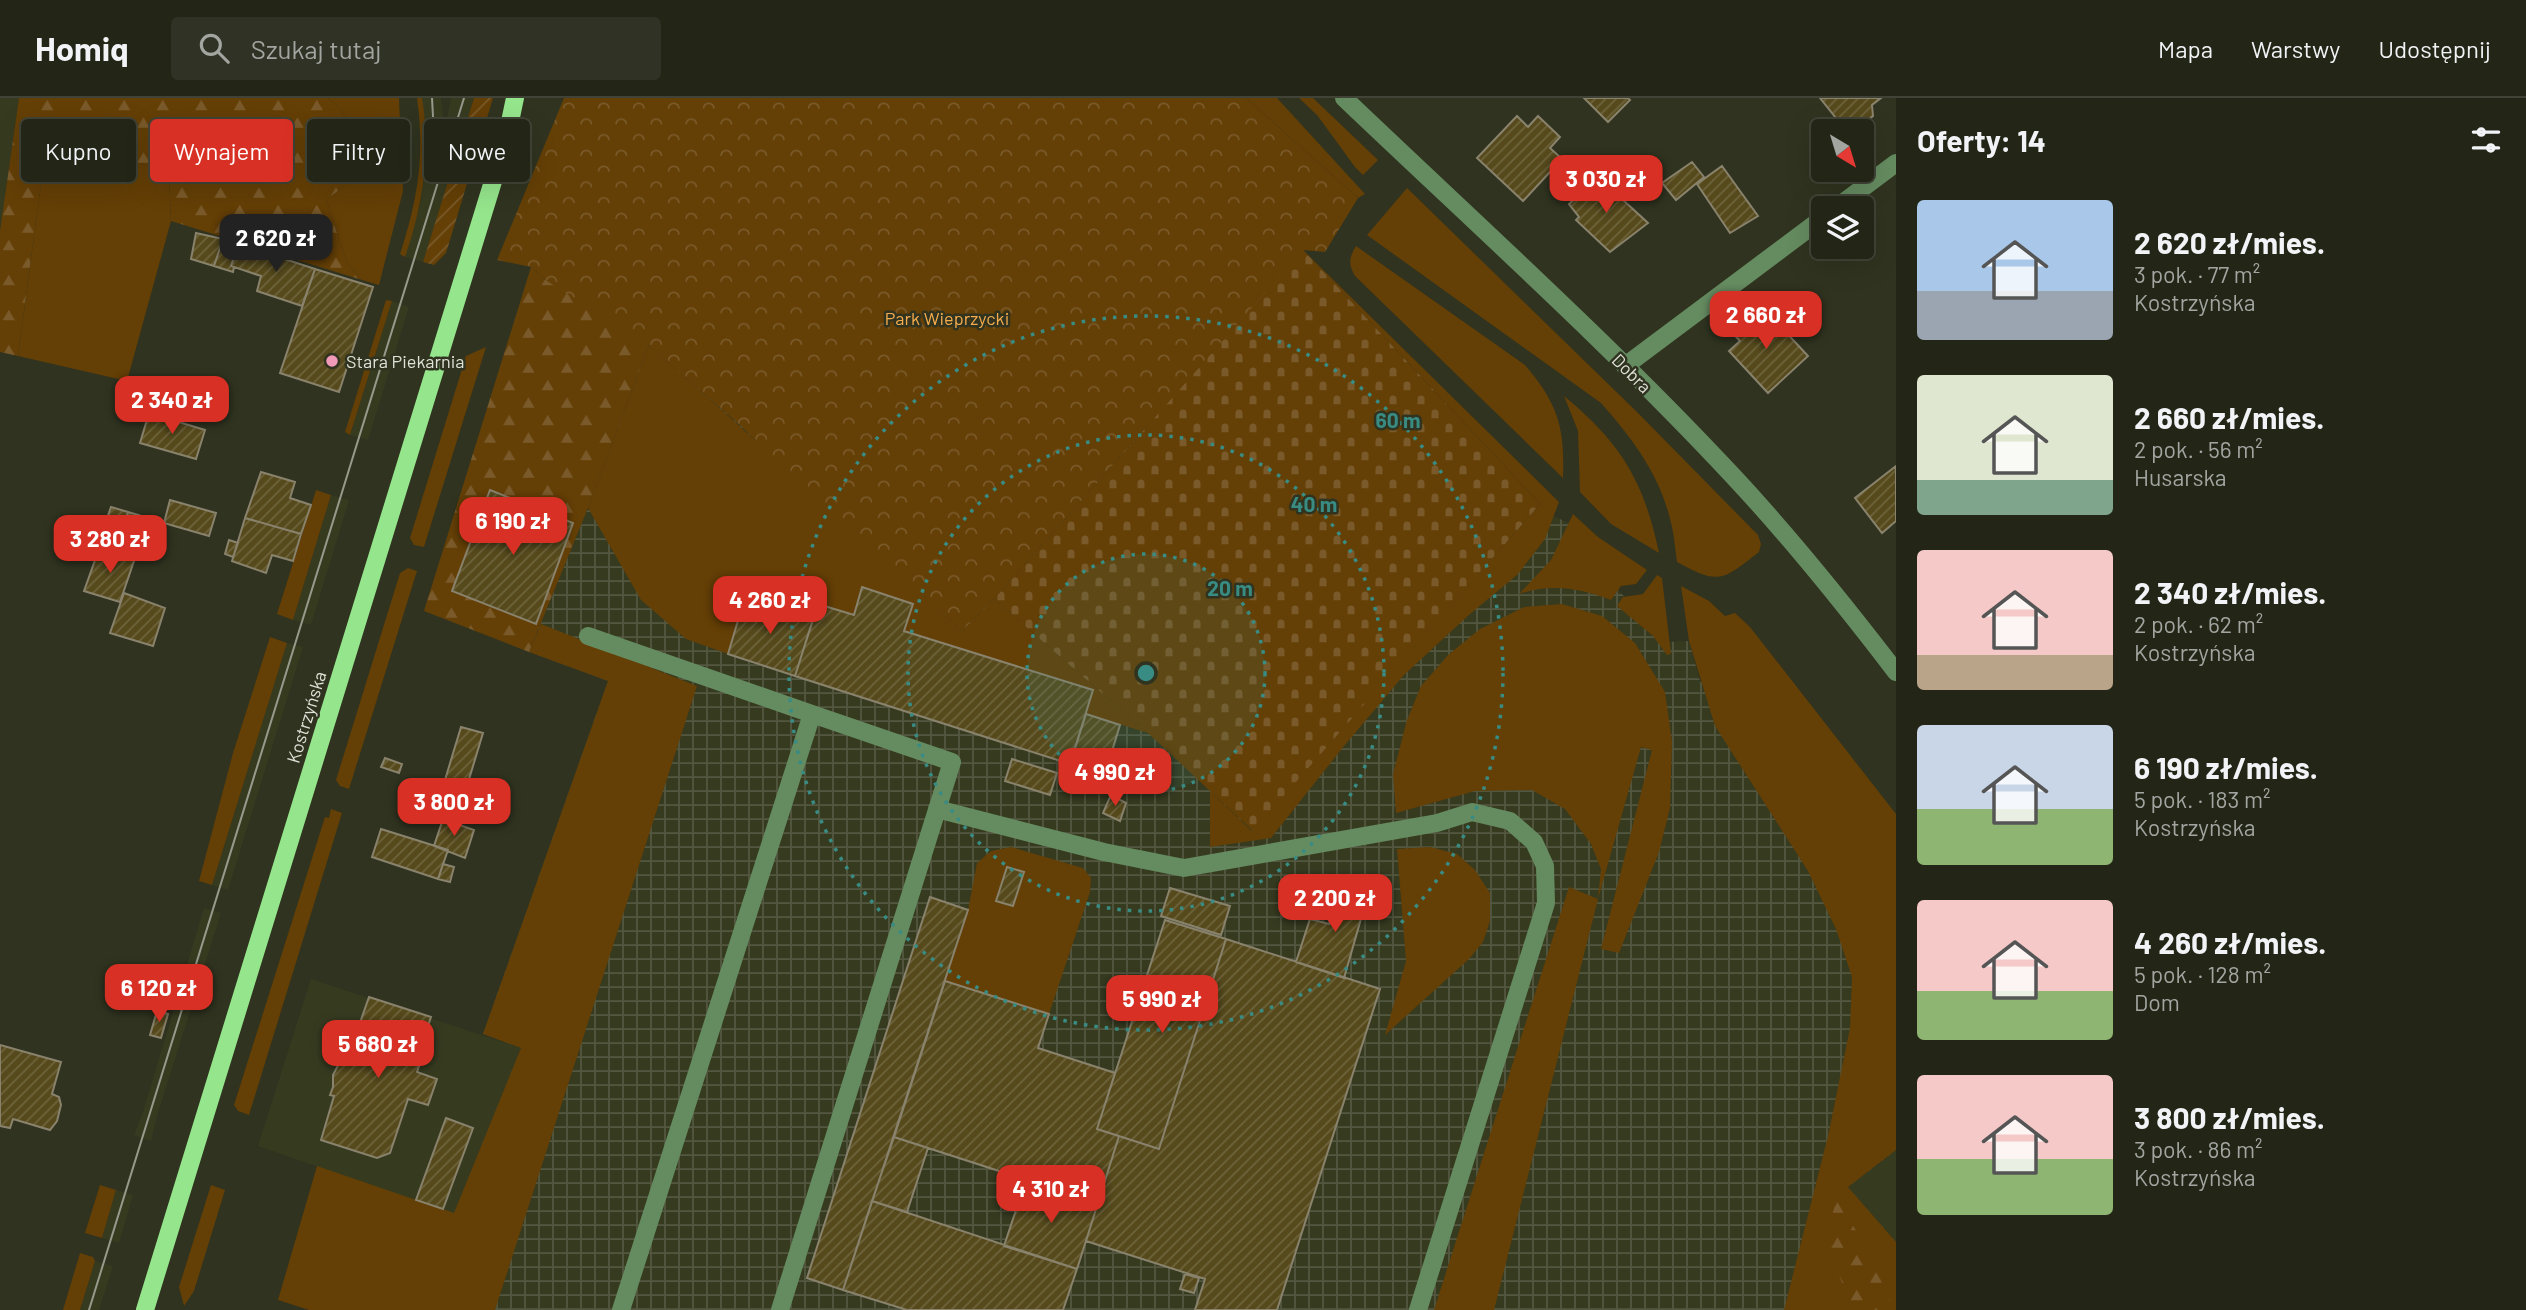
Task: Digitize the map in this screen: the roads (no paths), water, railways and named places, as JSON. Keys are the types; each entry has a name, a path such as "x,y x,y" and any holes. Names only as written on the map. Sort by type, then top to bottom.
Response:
{"main road":[{"name":"Kostrzyńska","path":"511,119 515,98"},
{"name":"Kostrzyńska","path":"517,119 528,98"},
{"name":"Kostrzyńska","path":"145,1310 494,182"}],"street":[{"name":"Dobra","path":"1344,98 1625,366 1732,475 1790,540 1896,672"},
{"path":"1852,196 1896,163"},
{"path":"1625,366 1811,227"},
{"path":"588,636 952,762 780,1310"},
{"path":"621,1310 812,714"},
{"path":"937,809 1104,852 1184,868 1437,823 1472,812 1510,821 1534,842 1545,866 1546,903 1418,1310"}],"tram line":[{"path":"432,98 433,119"},
{"path":"89,1310 464,98"}],"place":[{"name":"Stara Piekarnia","path":"332,361"}],"park label":[{"name":"Park Wieprzycki","path":"947,318"}]}
